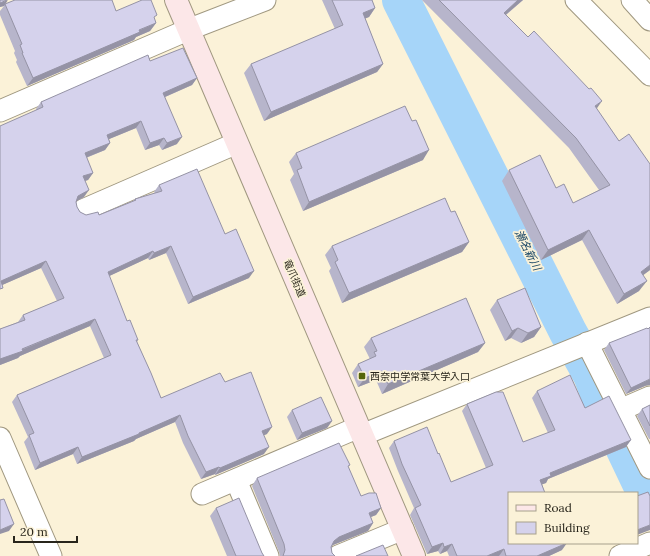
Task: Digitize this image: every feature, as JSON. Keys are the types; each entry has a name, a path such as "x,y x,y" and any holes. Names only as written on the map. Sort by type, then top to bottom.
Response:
{"main road":[{"name":"竜爪街道","path":"176,0 190,29 237,144 414,556"}],"street":[{"path":"0,111 190,29 266,0"},
{"path":"576,0 650,75"},
{"path":"632,0 650,20"},
{"path":"83,210 237,144"},
{"path":"202,494 650,318"},
{"path":"587,343 650,468"},
{"path":"620,410 650,397"},
{"path":"0,438 51,556"},
{"path":"236,480 268,556"},
{"path":"338,556 403,529"},
{"path":"620,556 650,543"}],"building":[{"path":"0,0 7,0 0,3"},
{"path":"15,0 112,0 116,11 142,0 151,0 157,15 154,17 156,23 139,30 140,32 33,78 22,53 20,45 22,44 5,4"},
{"path":"332,0 372,0 375,8 363,13 383,64 271,112 251,64 343,25"},
{"path":"439,0 518,0 504,13 528,37 534,31 589,89 591,88 602,101 595,106 619,141 629,134 650,164 650,265 641,272 647,281 624,294 589,230 548,250 509,170 540,155 556,188 564,184 573,203 610,185 576,138"},
{"path":"183,48 197,78 163,93 182,137 167,143 164,138 150,143 141,121 107,135 110,143 85,153 93,173 83,176 89,190 78,196 76,202 77,207 80,212 86,215 98,212 99,215 136,200 135,199 162,191 159,185 197,169 225,234 236,229 254,271 193,297 171,246 154,253 153,251 108,272 127,321 130,320 138,340 136,340 161,398 220,373 225,382 251,372 272,427 262,431 269,447 220,468 219,467 206,472 188,436 180,415 139,434 82,457 78,447 40,463 29,435 34,433 17,395 111,355 95,319 22,349 23,351 0,359 0,329 25,320 23,315 64,298 46,261 1,281 3,288 0,289 0,126 43,107 41,102 148,55 150,61"},
{"path":"405,106 412,121 416,120 429,150 309,202 297,170 302,168 296,153"},
{"path":"445,198 451,212 455,211 469,242 349,293 335,262 338,260 332,246"},
{"path":"525,288 541,327 528,333 518,328 512,331 497,300"},
{"path":"466,298 485,343 388,384 382,371 365,378 358,364 376,356 374,352 377,351 371,338"},
{"path":"650,327 650,379 631,388 609,343"},
{"path":"570,375 585,408 609,396 631,440 550,473 551,476 540,480 545,492 508,492 508,544 565,544 537,556 506,556 504,549 487,556 457,556 452,544 444,547 443,543 432,547 415,508 421,505 402,464 394,441 427,427 451,482 493,465 467,404 496,392 503,392 523,442 555,430 537,391"},
{"path":"321,397 332,421 302,433 292,410"},
{"path":"650,405 650,426 642,409"},
{"path":"339,443 350,465 348,466 361,496 369,493 376,493 381,508 369,513 373,523 339,537 334,541 331,547 332,553 335,556 283,556 285,550 284,544 257,478"},
{"path":"648,492 650,496 650,525 638,530 638,496"},
{"path":"239,498 264,556 236,556 216,508"},
{"path":"4,499 14,524 0,530 0,500"},
{"path":"383,545 388,556 356,556"}],"waterway":[{"name":"瀬名新川","path":"401,0 568,332 592,375 602,401 650,502"}],"place":[{"name":"西奈中学常葉大学入口","path":"362,376"}]}
